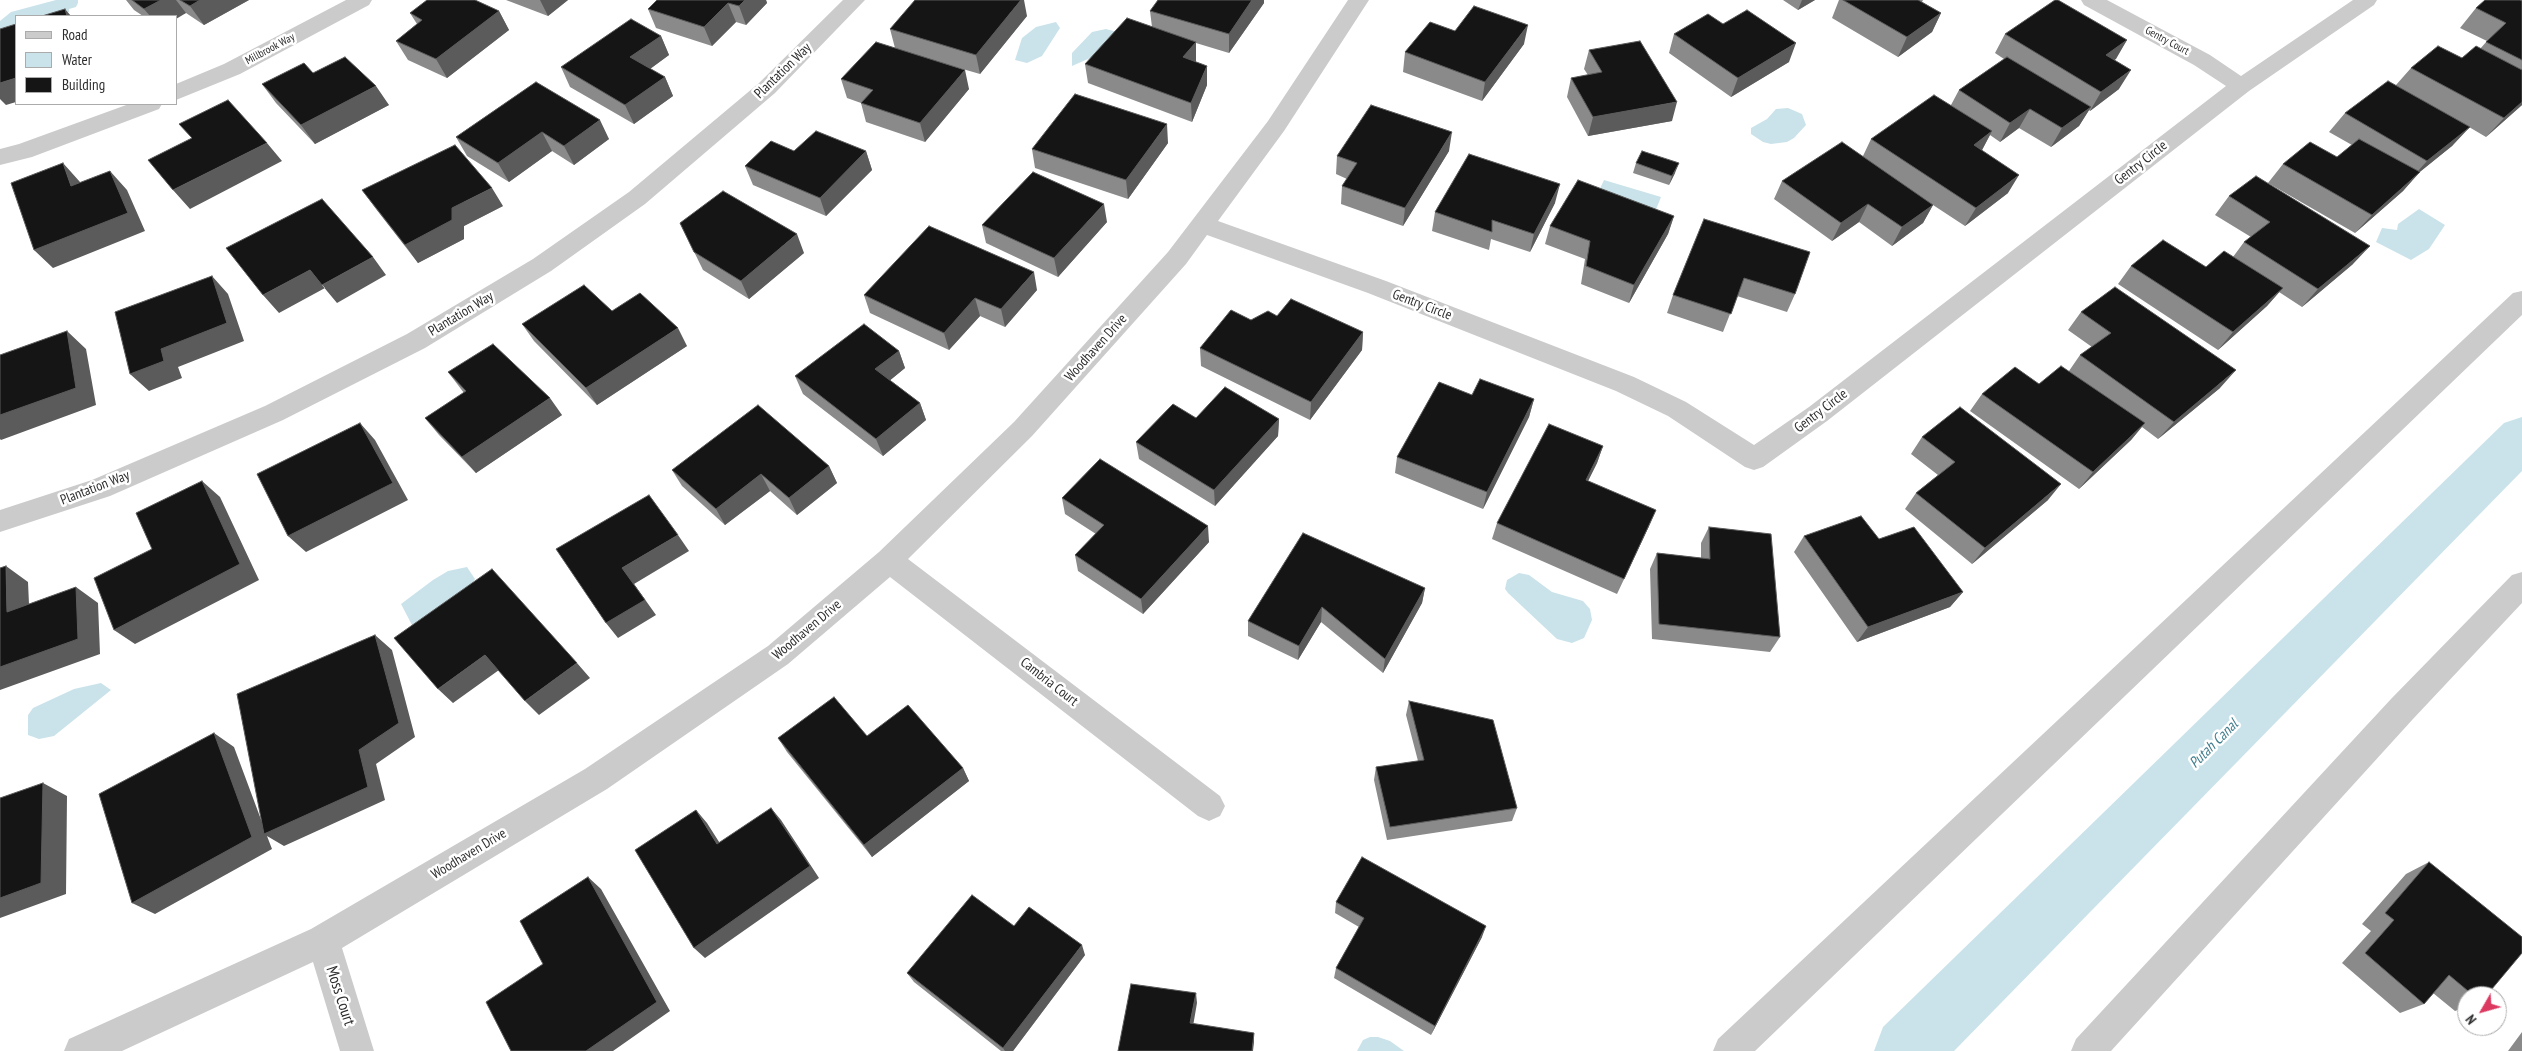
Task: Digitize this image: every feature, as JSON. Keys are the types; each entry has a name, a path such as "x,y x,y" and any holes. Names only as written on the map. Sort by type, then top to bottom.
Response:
{"street":[{"name":"Millbrook Way","path":"178,92 232,69 362,0"},
{"name":"Plantation Way","path":"0,521 100,488 274,413 416,341 542,265 637,198 767,88 855,0"},
{"name":"Woodhaven Drive","path":"80,1051 323,941 612,768 778,656 889,560 1023,429 1177,258 1276,126 1359,0"},
{"name":"Gentry Court","path":"2091,0 2202,60 2241,86"},
{"name":"Gentry Circle","path":"1202,224 1377,287 1625,384 1677,408 1754,459 1826,408 2241,86 2367,0"},
{"path":"0,157 24,151 148,105"},
{"path":"1730,1051 2522,300"},
{"name":"Cambria Court","path":"889,560 1210,806"},
{"path":"2088,1051 2402,709 2522,584"},
{"name":"Moss Court","path":"323,941 358,1051"}],"water":[{"path":"56,0 78,0 76,7 59,15 15,15 15,29 5,32 6,27 0,29 0,21 11,12"},
{"path":"1056,22 1060,28 1042,56 1027,63 1015,60 1022,38 1036,27"},
{"path":"1106,29 1117,32 1115,40 1088,59 1072,66 1072,53 1092,32"},
{"path":"1788,108 1802,114 1806,125 1794,138 1787,142 1771,144 1763,142 1751,134 1751,128 1767,119 1776,109"},
{"path":"1604,180 1661,197 1653,217 1595,199"},
{"path":"2419,209 2445,225 2429,249 2411,260 2376,242 2382,228 2397,230 2398,224"},
{"path":"467,567 475,579 466,591 413,627 401,604 448,571"},
{"path":"1519,573 1529,575 1552,592 1583,601 1590,609 1592,620 1584,638 1572,643 1557,639 1508,593 1505,589 1507,580"},
{"path":"101,683 111,690 54,736 39,739 28,735 28,715 33,708 74,689"},
{"path":"1370,1037 1378,1037 1390,1041 1404,1051 1357,1051 1363,1040"}],"building":[{"path":"132,0 161,0 144,9"},
{"path":"180,0 200,0 190,6"},
{"path":"427,0 475,0 499,11 436,59 396,41 422,20 410,13"},
{"path":"657,0 745,0 739,6 728,3 704,27 648,9"},
{"path":"915,0 1021,0 976,55 890,29"},
{"path":"1158,0 1252,0 1229,34 1150,11"},
{"path":"1843,0 1918,0 1941,13 1907,37"},
{"path":"2055,0 2127,40 2106,55 2131,70 2101,92 2005,34"},
{"path":"2485,0 2522,1 2522,60 2486,42 2506,23 2476,8"},
{"path":"1474,6 1528,25 1485,82 1405,52 1430,22 1455,31"},
{"path":"65,9 67,15 45,15"},
{"path":"1747,10 1796,43 1738,78 1674,34 1708,14 1723,24"},
{"path":"1127,18 1196,42 1183,57 1207,66 1191,103 1085,64"},
{"path":"631,19 661,36 630,57 665,77 625,105 561,67"},
{"path":"15,24 15,78 0,83 0,29"},
{"path":"1640,41 1677,102 1593,117 1571,78 1602,72 1589,50"},
{"path":"876,42 965,70 920,123 861,103 873,90 841,79"},
{"path":"2438,46 2462,58 2476,46 2522,70 2522,102 2504,118 2411,68"},
{"path":"345,57 376,86 301,125 262,84 304,63 313,73"},
{"path":"2007,57 2091,107 2062,128 2030,109 2010,123 1959,90"},
{"path":"2388,81 2470,127 2427,161 2345,113"},
{"path":"536,82 600,120 564,146 542,132 498,163 456,137"},
{"path":"1075,94 1167,124 1126,180 1032,149"},
{"path":"1934,95 1992,131 1974,145 2019,175 1976,208 1871,139"},
{"path":"228,100 267,143 173,190 148,160 192,138 179,124"},
{"path":"1371,105 1452,132 1405,208 1342,186 1357,163 1337,156"},
{"path":"816,131 866,151 820,198 745,166 771,141 794,151"},
{"path":"2359,139 2420,172 2372,215 2283,164 2310,142 2337,157"},
{"path":"1842,142 1933,205 1902,227 1868,204 1841,223 1782,181"},
{"path":"455,145 492,188 452,208 452,220 405,245 362,190"},
{"path":"1642,151 1679,163 1672,176 1636,163"},
{"path":"1469,154 1560,184 1534,234 1492,220 1492,232 1435,212"},
{"path":"63,163 71,186 110,171 128,213 34,250 11,183"},
{"path":"1033,172 1104,204 1054,258 982,225"},
{"path":"2256,176 2370,246 2318,289 2244,242 2270,222 2229,196"},
{"path":"1578,180 1674,216 1634,285 1586,266 1590,241 1550,226"},
{"path":"723,191 797,234 741,281 694,252 680,223"},
{"path":"322,199 373,257 322,285 310,270 263,295 226,248"},
{"path":"1704,219 1810,252 1795,294 1744,278 1731,314 1673,295"},
{"path":"929,226 1034,272 1001,309 975,298 944,333 864,295"},
{"path":"2163,240 2206,267 2224,251 2283,288 2233,332 2131,266"},
{"path":"212,276 227,323 161,349 164,361 130,374 115,312"},
{"path":"584,285 612,311 640,293 678,328 586,388 522,324"},
{"path":"2115,287 2236,370 2174,422 2080,355 2111,333 2081,312"},
{"path":"1291,299 1363,332 1311,402 1200,348 1231,310 1251,320 1268,311 1277,316"},
{"path":"864,324 899,351 875,369 920,403 876,439 795,376"},
{"path":"67,331 76,388 0,415 0,355"},
{"path":"493,344 550,398 462,457 425,418 466,391 448,372"},
{"path":"2061,366 2145,423 2093,472 1982,394 2015,367 2039,384"},
{"path":"1480,379 1534,399 1487,492 1397,457 1439,382 1472,395"},
{"path":"1225,387 1279,419 1214,490 1136,442 1173,404 1196,418"},
{"path":"758,405 829,466 789,498 761,474 716,509 672,470"},
{"path":"1960,407 2061,484 1985,548 1916,493 1955,462 1922,437"},
{"path":"360,423 393,483 288,536 257,474"},
{"path":"1549,424 1603,446 1586,480 1656,510 1624,579 1497,523"},
{"path":"1100,459 1208,526 1141,599 1075,555 1104,525 1062,498"},
{"path":"202,481 240,564 114,630 94,578 152,549 136,513"},
{"path":"649,495 678,535 622,568 645,600 606,623 556,549"},
{"path":"1861,516 1879,539 1914,527 1963,592 1868,627 1804,536"},
{"path":"1709,527 1771,534 1780,637 1659,624 1657,553 1710,559"},
{"path":"1303,533 1425,588 1385,659 1322,607 1299,646 1248,621"},
{"path":"6,566 7,612 76,587 78,639 0,667 0,568"},
{"path":"492,569 577,663 525,701 485,655 438,689 394,638"},
{"path":"375,635 399,723 359,750 368,787 264,834 237,694"},
{"path":"834,697 867,736 908,705 963,768 864,845 778,738"},
{"path":"1409,701 1493,720 1517,808 1390,827 1376,767 1424,760"},
{"path":"214,733 252,837 132,903 99,794"},
{"path":"43,783 41,883 0,898 0,798"},
{"path":"771,808 810,866 694,948 635,850 696,810 717,844"},
{"path":"1362,857 1486,926 1435,1026 1336,968 1364,918 1336,902"},
{"path":"2429,862 2522,937 2522,953 2494,986 2462,986 2449,975 2424,1004 2365,953 2394,920 2385,913"},
{"path":"588,877 657,1002 586,1051 511,1051 486,1002 543,964 520,921"},
{"path":"972,895 1014,926 1029,907 1082,945 1003,1048 907,973"},
{"path":"1131,984 1196,993 1190,1023 1254,1033 1252,1051 1118,1051"}],"waterway":[{"name":"Putah Canal","path":"1907,1051 2522,438"}]}
